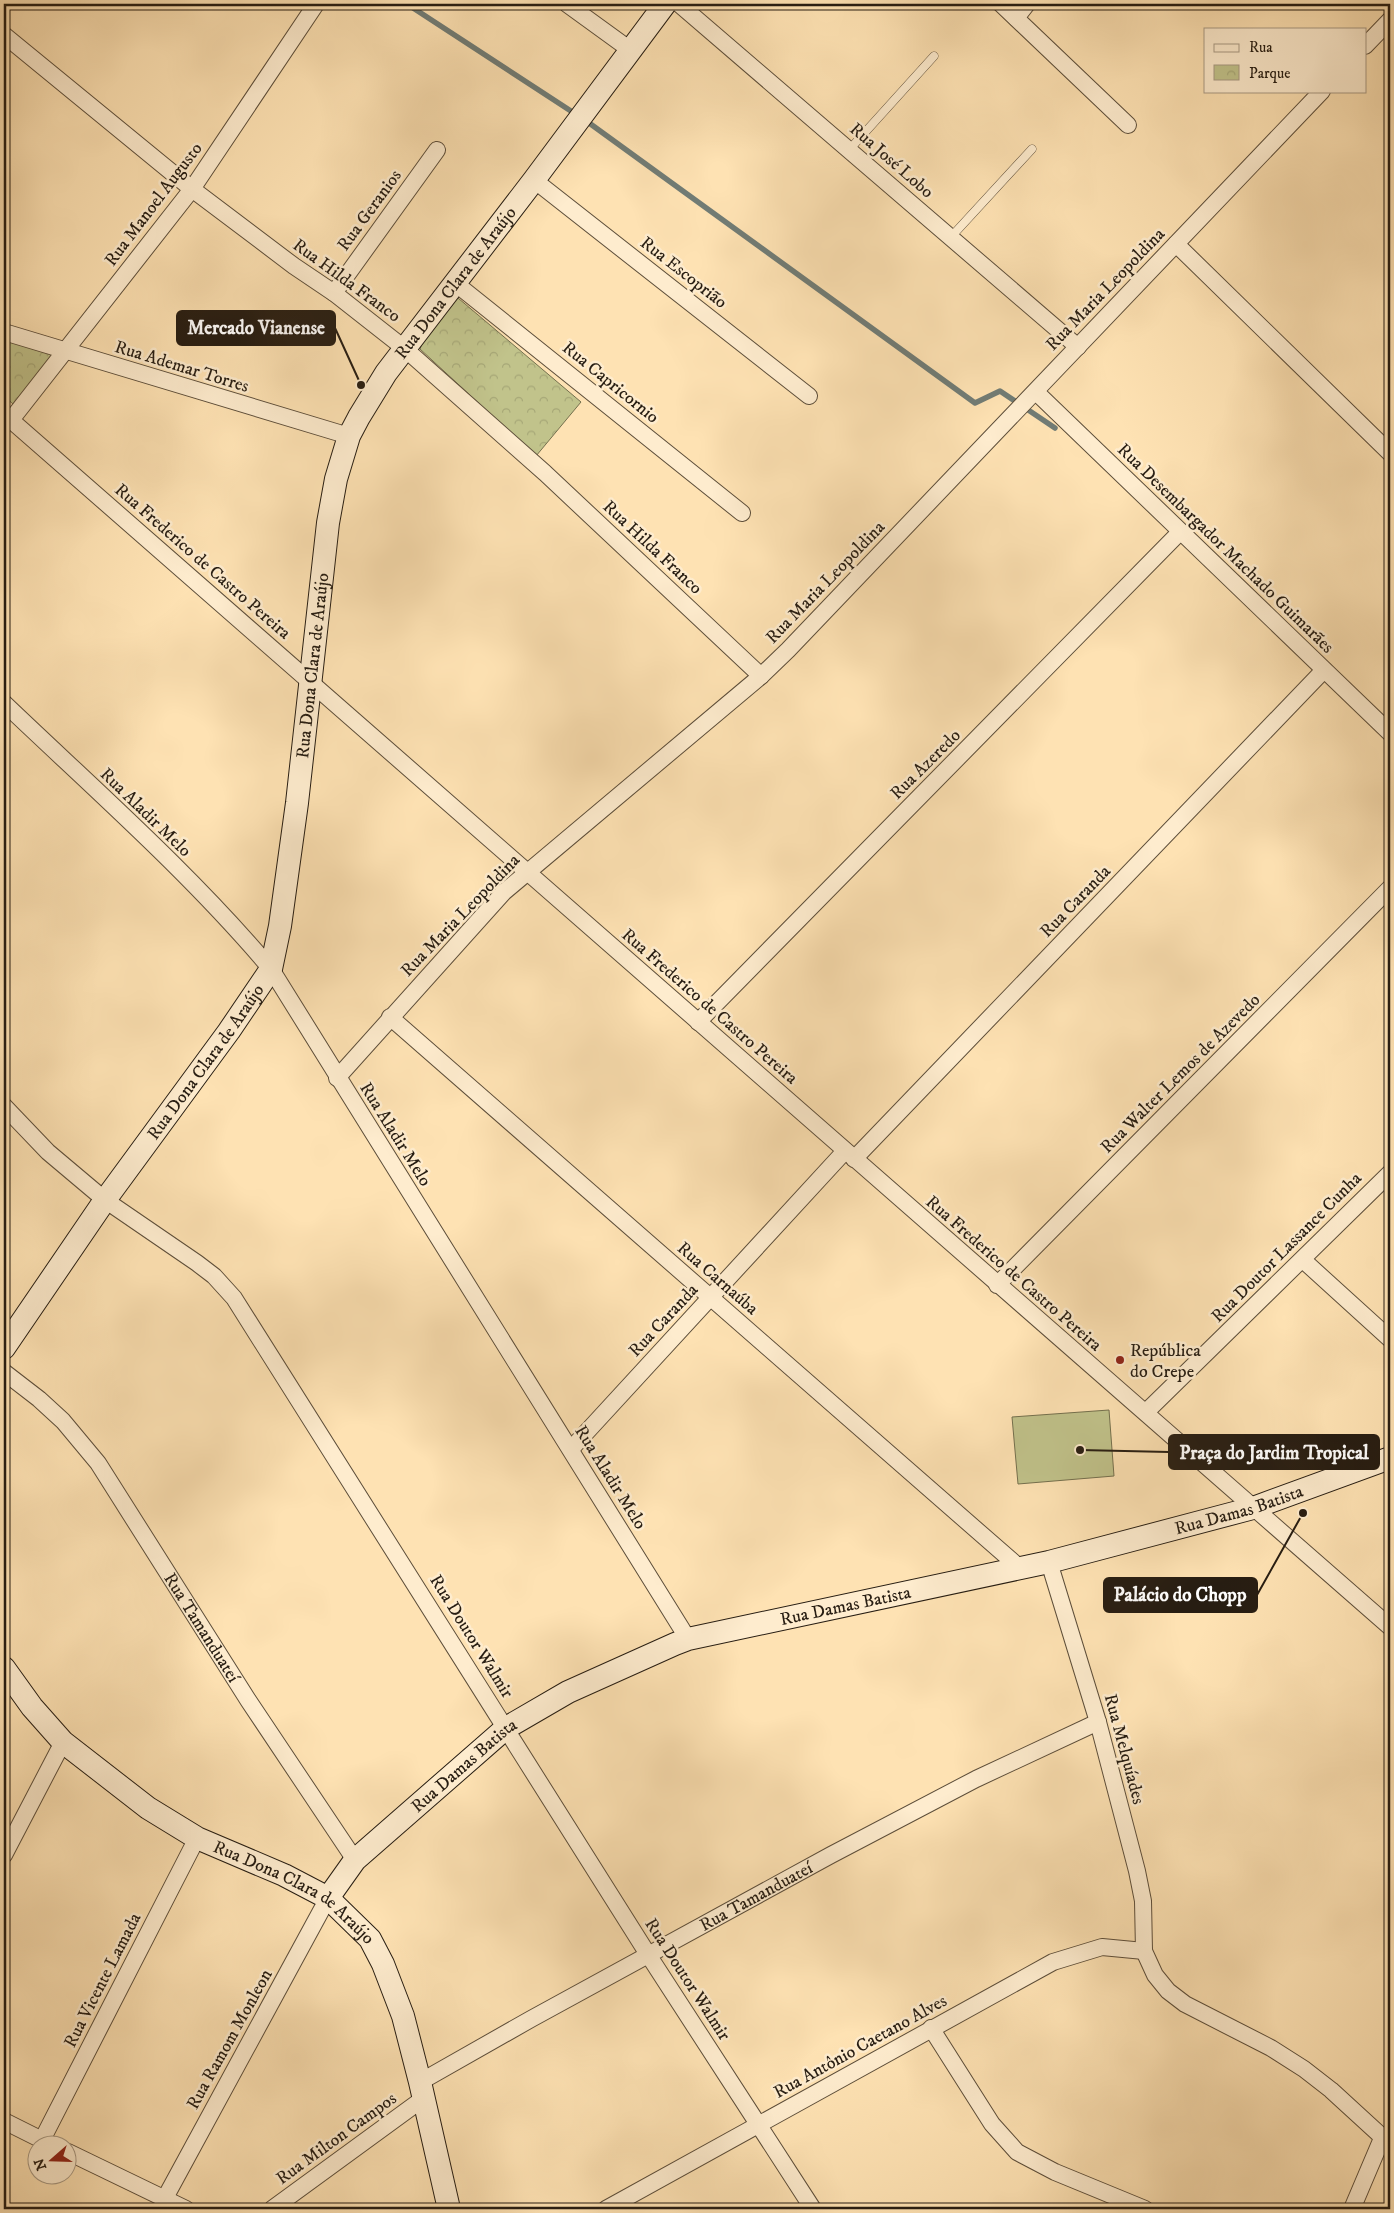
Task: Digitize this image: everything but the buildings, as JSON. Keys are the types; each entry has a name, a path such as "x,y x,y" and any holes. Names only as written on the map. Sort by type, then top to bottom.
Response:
{"main road":[{"name":"Rua Dona Clara de Araújo","path":"4,1348 105,1200 229,1031 271,969 280,926 295,812 328,523 336,479 349,436 373,394 404,348 534,180 629,49 665,4"},
{"name":"Rua Damas Batista","path":"355,1860 506,1728 568,1692 688,1639 1049,1562 1252,1508 1390,1458"},
{"name":"Rua Dona Clara de Araújo","path":"4,1668 32,1707 63,1742 148,1808 197,1838 284,1875 328,1898 370,1938 384,1964 403,2016 449,2209"},
{"path":"328,1898 355,1860"}],"street":[{"name":"Rua Manoel Augusto","path":"7,417 66,351 192,189 316,4"},
{"path":"567,4 629,49"},
{"name":"Rua José Lobo","path":"680,4 1078,347"},
{"path":"1001,4 1128,124"},
{"path":"1016,18 1027,4"},
{"path":"1366,45 1390,20"},
{"name":"Rua Hilda Franco","path":"4,35 192,189 294,266 334,293 404,348 545,473 761,676"},
{"name":"Rua Maria Leopoldina","path":"337,1078 504,892 761,676 788,650 1321,92"},
{"name":"Rua Geranios","path":"334,293 437,150"},
{"name":"Rua Escoprião","path":"534,180 809,396"},
{"path":"1176,244 1390,453"},
{"name":"Rua Capricornio","path":"455,282 742,512"},
{"name":"Rua Ademar Torres","path":"4,332 349,436"},
{"name":"Rua Desembargador Machado Guimarães","path":"1033,394 1390,733"},
{"name":"Rua Frederico de Castro Pereira","path":"7,417 1390,1627"},
{"name":"Rua Azeredo","path":"698,1022 1180,532"},
{"name":"Rua Caranda","path":"571,1449 710,1298 1324,670"},
{"name":"Rua Aladir Melo","path":"4,703 196,888 238,930 271,969 337,1078 571,1449 688,1639"},
{"name":"Rua Walter Lemos de Azevedo","path":"998,1285 1390,888"},
{"name":"Rua Carnaúba","path":"390,1018 1020,1568"},
{"name":"Rua Doutor Walmir","path":"4,1106 48,1152 105,1200 197,1263 214,1276 234,1298 649,1956 813,2209"},
{"name":"Rua Doutor Lassance Cunha","path":"1146,1412 1390,1173"},
{"path":"1303,1260 1390,1339"},
{"name":"Rua Tamanduateí","path":"4,1372 39,1399 63,1421 98,1463 248,1700 355,1860"},
{"name":"Rua Melquíades","path":"1049,1562 1098,1722 1137,1871 1142,1901 1144,1951"},
{"name":"Rua Tamanduateí","path":"422,2090 531,2019 831,1855 976,1779 1098,1722"},
{"path":"4,1855 63,1742"},
{"name":"Rua Vicente Lamada","path":"51,2136 197,1838"},
{"name":"Rua Ramom Monleon","path":"165,2198 328,1898"},
{"name":"Rua Antônio Caetano Alves","path":"606,2209 1053,1962 1102,1947 1144,1951"},
{"path":"1144,1951 1154,1975 1168,1991 1185,2004 1271,2048 1304,2069 1387,2140 1352,2209"},
{"path":"931,2028 992,2124 1017,2152 1055,2172 1145,2209"},
{"name":"Rua Milton Campos","path":"272,2209 422,2090"},
{"path":"4,2121 34,2136"},
{"path":"78,2157 186,2209"}],"lane":[{"path":"849,150 934,56"},
{"path":"951,238 1032,149"}],"green space":[{"path":"458,298 581,402 536,456 420,349 431,319"},
{"path":"4,340 53,355 13,404 4,396"},
{"path":"1109,1410 1114,1476 1018,1484 1012,1417"}],"waterway":[{"path":"407,4 577,115"},
{"path":"585,120 975,403 1000,391 1055,428"}],"place":[{"name":"Mercado Vianense","path":"361,385"},
{"name":"República do Crepe","path":"1120,1360"},
{"name":"Praça do Jardim Tropical","path":"1080,1450"},
{"name":"Palácio do Chopp","path":"1303,1513"}]}
